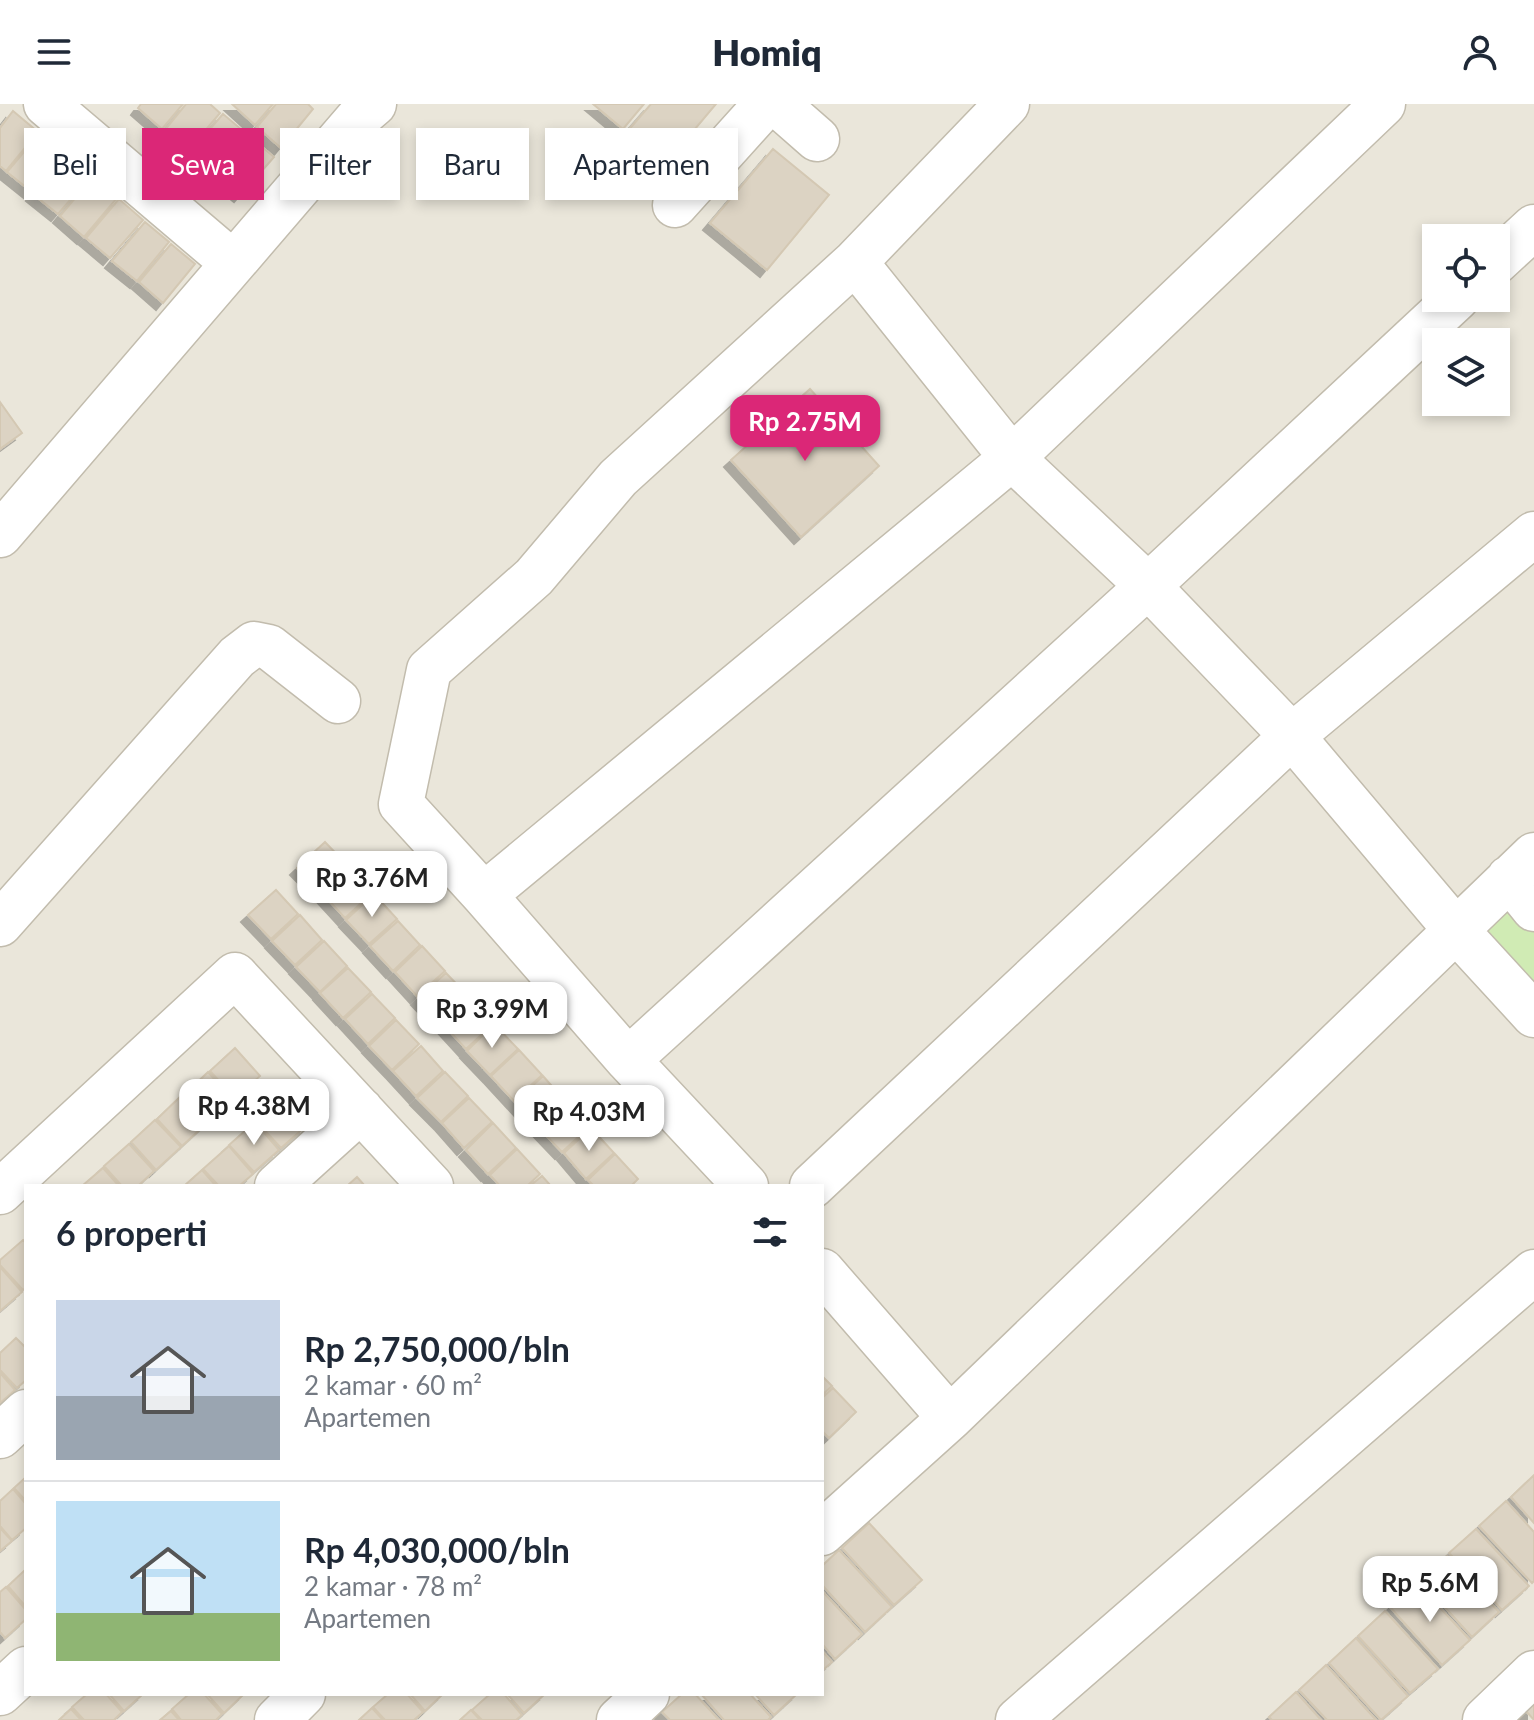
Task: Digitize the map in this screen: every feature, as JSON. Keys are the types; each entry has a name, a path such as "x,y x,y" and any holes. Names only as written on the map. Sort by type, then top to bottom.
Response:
{"street":[{"path":"46,104 233,263"},
{"path":"675,205 766,104"},
{"path":"777,104 817,139"},
{"path":"744,1184 628,1060 401,804 429,670 534,577 618,478 855,262 1007,104"},
{"path":"484,895 1012,458 1383,104"},
{"path":"0,535 233,263 360,108"},
{"path":"1510,249 1534,227"},
{"path":"855,262 1012,458 1148,586 1292,736 1455,929 1534,1015"},
{"path":"628,1060 1148,586 1442,312"},
{"path":"814,1184 1292,736 1534,534"},
{"path":"0,924 237,657 254,644 269,647 338,701"},
{"path":"824,1531 950,1418 1455,929 1526,881"},
{"path":"0,1192 235,975 429,1184"},
{"path":"279,1184 361,1110"},
{"path":"1033,1715 1534,1272"},
{"path":"824,1273 950,1418"},
{"path":"0,1436 24,1414"},
{"path":"0,1693 24,1671"},
{"path":"1485,1720 1534,1673"},
{"path":"277,1720 301,1696"},
{"path":"619,1720 645,1696"}],"shaded area":[{"path":"0,104 1534,104 1534,1720 0,1720"}],"green space":[{"path":"1509,878 1534,909 1534,1015 1455,929"}],"building":[{"path":"141,104 183,104 163,128 138,108"},
{"path":"186,104 210,104 220,113 207,128 166,128"},
{"path":"232,104 273,104 255,125"},
{"path":"276,104 308,104 313,109 297,128 280,128 280,147 264,133 264,128 257,127"},
{"path":"593,104 644,104 622,128"},
{"path":"651,104 716,104 696,128 630,128"},
{"path":"13,111 33,128 24,128 24,149 6,171 0,166 0,128"},
{"path":"223,114 240,128 211,128"},
{"path":"264,149 274,157 264,169"},
{"path":"773,149 829,195 767,270 710,223 730,200 738,200 738,190"},
{"path":"24,152 24,186 7,172"},
{"path":"40,200 70,200 58,214"},
{"path":"73,200 115,200 84,237 60,216"},
{"path":"118,200 143,220 110,258 86,238"},
{"path":"145,222 169,242 137,281 112,261"},
{"path":"171,244 195,264 163,303 139,282"},
{"path":"810,389 879,466 801,537 731,460"},
{"path":"0,402 22,433 0,449"},
{"path":"325,842 348,866 321,892 297,868"},
{"path":"349,868 372,893 345,918 322,893"},
{"path":"276,890 298,914 271,939 248,915"},
{"path":"374,894 397,919 369,944 346,920"},
{"path":"300,915 322,940 295,965 272,941"},
{"path":"398,921 420,945 393,971 370,946"},
{"path":"324,941 347,966 320,992 296,967"},
{"path":"422,946 445,971 417,996 395,972"},
{"path":"348,968 371,992 343,1018 320,993"},
{"path":"446,973 469,997 442,1023 418,998"},
{"path":"372,994 395,1018 368,1044 345,1019"},
{"path":"470,998 494,1023 466,1049 443,1024"},
{"path":"396,1020 419,1044 392,1070 369,1046"},
{"path":"494,1024 518,1049 490,1075 467,1051"},
{"path":"421,1046 443,1071 416,1096 393,1071"},
{"path":"235,1048 260,1076 235,1098 210,1071"},
{"path":"519,1050 542,1075 514,1101 491,1076"},
{"path":"208,1072 233,1100 208,1122 184,1095"},
{"path":"445,1072 468,1096 441,1122 417,1098"},
{"path":"543,1076 565,1101 538,1127 515,1102"},
{"path":"182,1095 207,1123 182,1146 157,1119"},
{"path":"281,1098 306,1126 281,1148 256,1121"},
{"path":"469,1098 492,1122 464,1148 442,1123"},
{"path":"567,1102 590,1126 562,1152 539,1128"},
{"path":"155,1120 181,1147 156,1170 131,1142"},
{"path":"255,1122 279,1150 254,1172 229,1145"},
{"path":"493,1123 516,1148 488,1174 466,1150"},
{"path":"591,1128 614,1153 586,1179 564,1153"},
{"path":"129,1144 154,1171 140,1184 120,1184 104,1166"},
{"path":"229,1146 253,1174 241,1184 217,1184 203,1169"},
{"path":"517,1149 540,1174 529,1184 498,1184 490,1175"},
{"path":"615,1154 638,1179 633,1184 592,1184 588,1180"},
{"path":"103,1168 117,1184 84,1184"},
{"path":"202,1170 214,1184 186,1184"},
{"path":"542,1176 549,1184 532,1184"},
{"path":"357,1177 363,1184 349,1184"},
{"path":"24,1241 24,1289 0,1265 0,1260"},
{"path":"0,1267 22,1292 0,1311"},
{"path":"16,1338 24,1346 24,1382 17,1388 0,1370 0,1353"},
{"path":"0,1373 15,1390 0,1403"},
{"path":"824,1378 832,1386 824,1393"},
{"path":"833,1388 856,1412 829,1438 824,1433 824,1396"},
{"path":"1534,1475 1534,1523 1511,1497"},
{"path":"24,1479 24,1499 14,1488"},
{"path":"13,1489 24,1502 24,1530 12,1540 0,1526 0,1501"},
{"path":"1506,1501 1534,1532 1532,1583 1479,1526"},
{"path":"869,1523 922,1580 894,1605 842,1548"},
{"path":"0,1528 12,1541 0,1551"},
{"path":"1476,1529 1529,1586 1502,1610 1449,1553"},
{"path":"839,1550 892,1607 865,1632 824,1587 824,1564"},
{"path":"1447,1556 1499,1612 1472,1637 1420,1580"},
{"path":"24,1571 24,1605 8,1586"},
{"path":"1417,1583 1470,1640 1442,1665 1390,1607"},
{"path":"6,1587 24,1608 24,1621 5,1638 0,1632 0,1592"},
{"path":"824,1593 862,1634 835,1659 824,1646"},
{"path":"1385,1611 1438,1669 1410,1693 1358,1636"},
{"path":"1356,1638 1408,1696 1381,1720 1329,1663"},
{"path":"824,1653 832,1662 824,1669"},
{"path":"1326,1665 1376,1720 1327,1720 1299,1690"},
{"path":"1534,1688 1534,1720 1518,1702"},
{"path":"1296,1692 1321,1720 1272,1720 1269,1717"},
{"path":"85,1696 108,1696 122,1712 114,1720 84,1720 72,1707"},
{"path":"111,1696 141,1696 124,1711"},
{"path":"187,1696 206,1696 222,1714 216,1720 181,1720 172,1709"},
{"path":"209,1696 242,1696 224,1713"},
{"path":"386,1696 409,1696 423,1712 414,1720 385,1720 373,1707"},
{"path":"412,1696 441,1696 425,1711"},
{"path":"488,1696 506,1696 522,1715 516,1720 482,1720 472,1710"},
{"path":"509,1696 543,1696 524,1713"},
{"path":"680,1696 697,1696 719,1720 670,1720 662,1712"},
{"path":"703,1696 752,1696 771,1717 768,1720 724,1720"},
{"path":"757,1696 795,1696 774,1715"},
{"path":"372,1708 383,1720 359,1720"},
{"path":"71,1709 81,1720 59,1720"},
{"path":"471,1710 480,1720 460,1720"},
{"path":"171,1711 179,1720 160,1720"}]}
